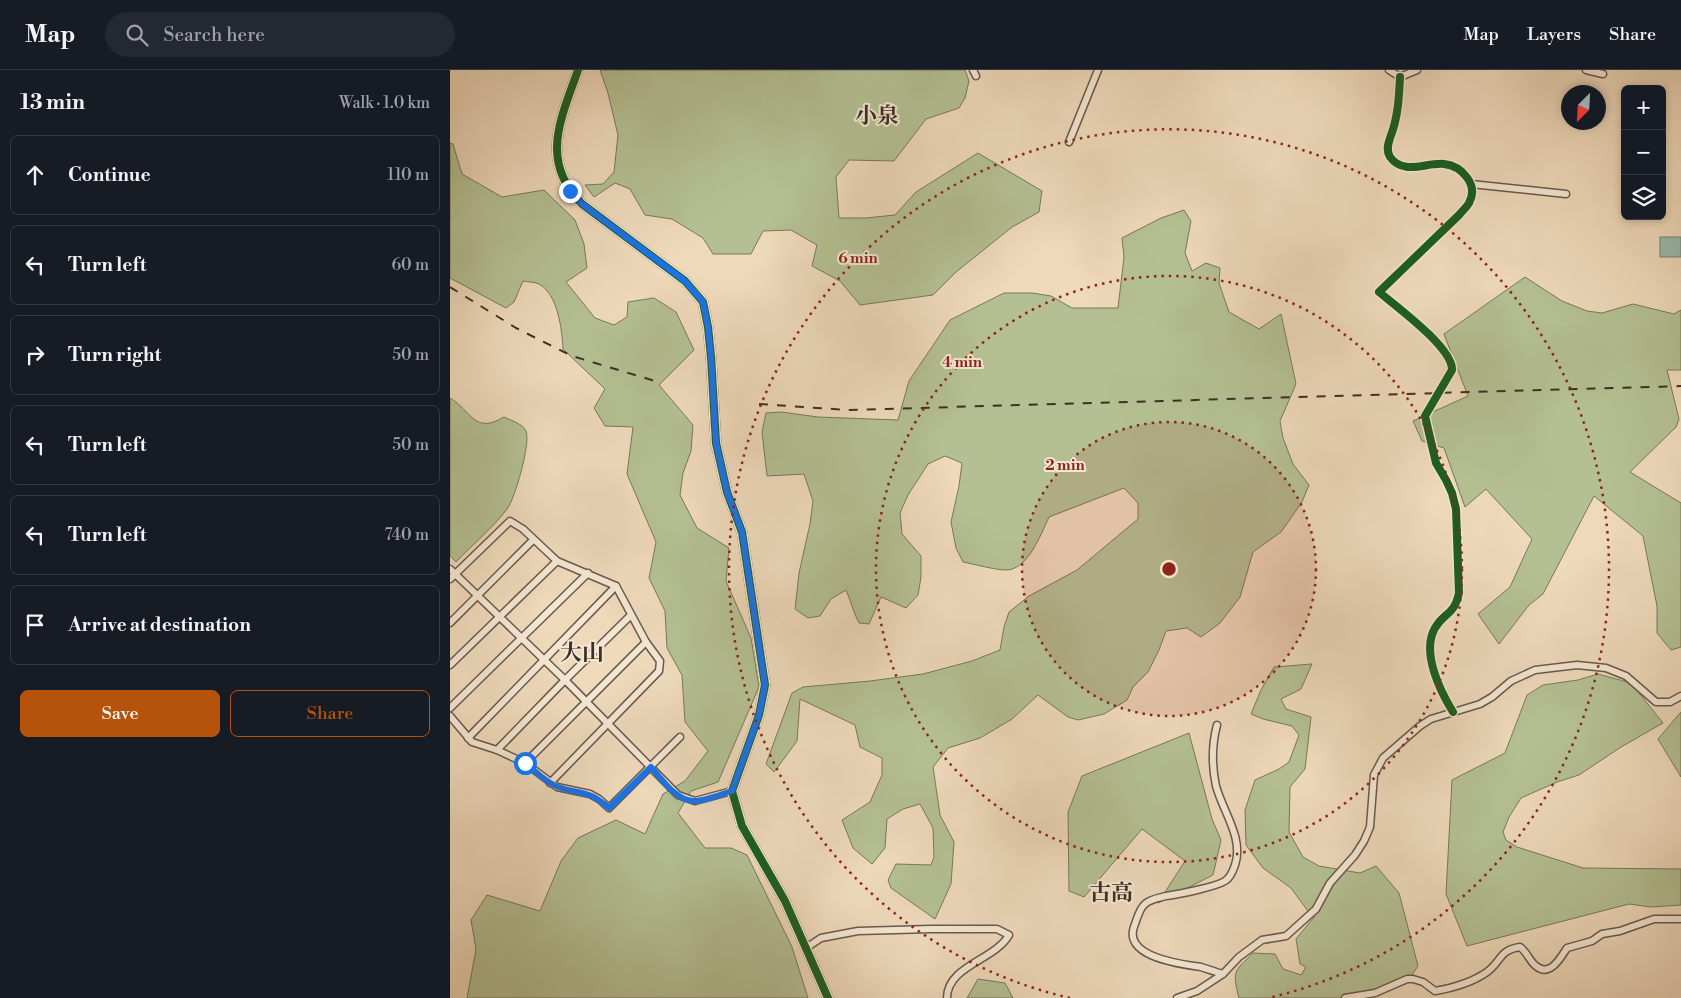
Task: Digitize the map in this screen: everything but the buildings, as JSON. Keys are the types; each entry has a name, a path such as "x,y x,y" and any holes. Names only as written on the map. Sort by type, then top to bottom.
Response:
{"street":[{"path":"578,70 557,136 557,159 564,181 582,204 685,281 703,302 711,357 716,443 727,492 742,532 765,685 759,715 732,791 742,826 785,901 828,998"},
{"path":"1069,142 1098,70"},
{"path":"1389,70 1400,77"},
{"path":"1400,77 1417,70"},
{"path":"1586,70 1603,74"},
{"path":"1400,77 1398,111 1388,145 1390,156 1400,166 1416,168 1432,164 1446,164 1465,174 1471,184 1472,194 1469,203 1459,215 1379,292 1434,339 1452,364 1452,370 1425,416 1436,463 1452,493 1456,509 1459,593 1456,607 1436,626 1431,638 1430,650 1439,688 1453,712"},
{"path":"1471,184 1566,194"},
{"path":"450,579 453,571 510,521 523,529 532,540 558,561 616,586 646,642 660,661 659,671 606,723 550,783"},
{"path":"450,623 479,596 532,540"},
{"path":"450,665 558,561"},
{"path":"453,571 565,680 678,796 695,802 732,791"},
{"path":"450,708 588,573"},
{"path":"468,738 616,586"},
{"path":"497,750 631,615"},
{"path":"525,763 646,642"},
{"path":"1177,998 1198,991 1223,974 1240,957 1262,940 1286,936 1316,909 1330,883 1355,855 1364,841 1370,827 1374,776 1383,758 1431,718 1480,704 1492,697 1511,681 1535,670 1577,665 1606,668 1626,676 1656,702 1670,702 1681,696"},
{"path":"450,716 472,742 497,750 525,763 557,787 590,794 609,808 680,737"},
{"path":"1217,725 1214,771 1217,787 1236,836 1238,854 1235,866 1231,875 1225,881 1145,903 1133,929 1133,937 1135,944 1142,950 1174,964 1201,967 1223,974"},
{"path":"1345,998 1375,993 1407,979 1423,982 1435,991 1447,989 1483,974 1496,964 1505,952 1511,948 1520,948 1530,956 1536,967 1543,969 1551,968 1558,964 1567,948 1592,941 1602,934 1620,931 1654,919 1681,919"},
{"path":"806,948 821,938 876,930 997,929 1009,934 1001,946 962,971 952,981 947,990 947,998"}],"green space":[{"path":"600,70 965,70 969,81 965,98 959,108 926,119 894,161 849,160 836,177 839,218 895,215 916,192 978,153 1042,191 1039,212 1012,227 956,272 933,295 860,305 840,281 812,266 817,245 791,230 763,231 751,254 713,254 703,238 672,219 645,215 630,189 615,183 594,197 585,185 603,184 614,172 618,135 608,93"},
{"path":"450,143 453,144 462,174 502,197 544,190 575,220 584,244 587,268 566,282 595,318 614,325 627,317 628,302 654,298 676,312 694,350 659,385 693,425 691,451 683,473 680,495 697,528 729,548 726,581 751,638 759,687 718,782 691,791 678,813 705,848 731,848 747,855 792,947 808,998 467,998 476,949 471,920 487,895 540,911 561,861 578,838 616,820 645,834 663,794 685,781 708,751 685,722 682,675 667,648 665,611 649,578 656,542 627,474 633,427 605,426 594,408 605,389 563,349 562,332 555,304 551,296 539,284 523,281 514,302 506,308 450,278"},
{"path":"1184,210 1191,221 1185,253 1192,271 1206,263 1220,268 1219,283 1229,312 1259,329 1281,314 1296,384 1280,421 1283,438 1293,464 1309,485 1302,502 1281,532 1253,552 1240,597 1220,623 1201,637 1187,628 1166,631 1148,672 1133,687 1127,700 1104,714 1078,720 1068,717 1038,695 1012,719 980,738 948,748 933,767 940,815 954,842 951,884 935,919 891,888 888,880 896,864 931,865 934,857 933,828 920,804 903,809 887,819 885,848 872,864 853,848 842,820 870,802 882,775 882,758 860,747 855,725 800,699 797,741 774,772 766,764 792,693 803,687 923,674 972,661 1000,650 1009,612 1029,596 1077,570 1138,519 1138,503 1124,488 1049,517 1033,550 1021,564 1014,568 1001,570 963,562 956,548 951,522 962,463 945,456 928,464 908,495 900,513 902,534 921,556 921,577 918,595 906,608 881,597 869,624 859,623 846,590 831,599 820,616 808,618 795,609 799,573 813,501 804,474 767,476 762,432 766,413 781,412 818,417 898,420 909,381 950,320 1004,293 1032,293 1051,296 1072,308 1118,308 1124,257 1122,238 1161,218"},
{"path":"1525,277 1562,301 1587,311 1602,313 1633,304 1674,314 1681,310 1681,370 1667,370 1679,419 1676,427 1630,472 1681,503 1681,647 1671,650 1657,633 1657,606 1643,536 1594,496 1543,594 1529,605 1499,644 1478,614 1510,587 1532,539 1486,489 1465,507 1444,448 1422,441 1413,421 1468,396 1444,334"},
{"path":"450,398 480,422 494,422 504,417 516,422 526,431 527,437 521,470 514,494 507,509 496,523 456,562 450,556"},
{"path":"1312,664 1301,689 1281,699 1286,709 1311,717 1305,769 1290,787 1289,832 1303,857 1319,866 1360,873 1376,866 1399,893 1418,966 1406,984 1366,998 1239,998 1236,972 1253,953 1275,954 1283,969 1301,975 1306,967 1300,964 1296,939 1315,916 1310,914 1291,888 1263,868 1246,845 1245,810 1255,780 1279,769 1289,762 1299,735 1292,726 1251,714 1261,690 1274,667"},
{"path":"1598,674 1631,683 1663,723 1621,747 1579,775 1557,782 1521,798 1509,817 1503,832 1506,840 1517,847 1583,868 1681,869 1681,905 1651,907 1629,904 1467,946 1446,894 1452,780 1505,753 1527,695 1543,685 1578,680"},
{"path":"1681,712 1681,777 1658,739"},
{"path":"1189,733 1212,819 1221,840 1213,875 1158,903 1185,861 1142,829 1084,897 1069,891 1068,812 1082,776"},
{"path":"978,979 1005,983 1013,998 967,998"}],"shaded area":[{"path":"1660,237 1681,237 1681,257 1660,257"}],"railway":[{"path":"450,287 516,328 572,356 655,381"},
{"path":"759,404 848,410 1681,386"}],"cycle path":[{"path":"578,70 560,123 558,139 557,156 561,172 569,188 582,204 685,281 703,302 711,357 716,443 727,492 742,532 765,685 759,715 732,791 742,826 785,901 828,998"},
{"path":"1400,77 1399,100 1388,148 1390,157 1396,163 1408,167 1444,164 1457,168 1467,177 1472,190 1469,203 1459,215 1379,292 1423,328 1444,351 1450,361 1452,370 1425,416 1436,463 1452,493 1456,509 1459,593 1452,610 1435,628 1430,648 1431,660 1438,683 1453,712"}],"district":[{"name":"小泉","path":"877,115"},
{"name":"大山","path":"582,652"},
{"name":"古高","path":"1111,892"}],"route":[{"path":"525,763 557,787 590,794 609,808 651,767 678,796 686,800 695,802 732,791 759,715 765,685 742,532 727,492 716,443 711,357 703,302 685,281 582,204 570,191"}]}
